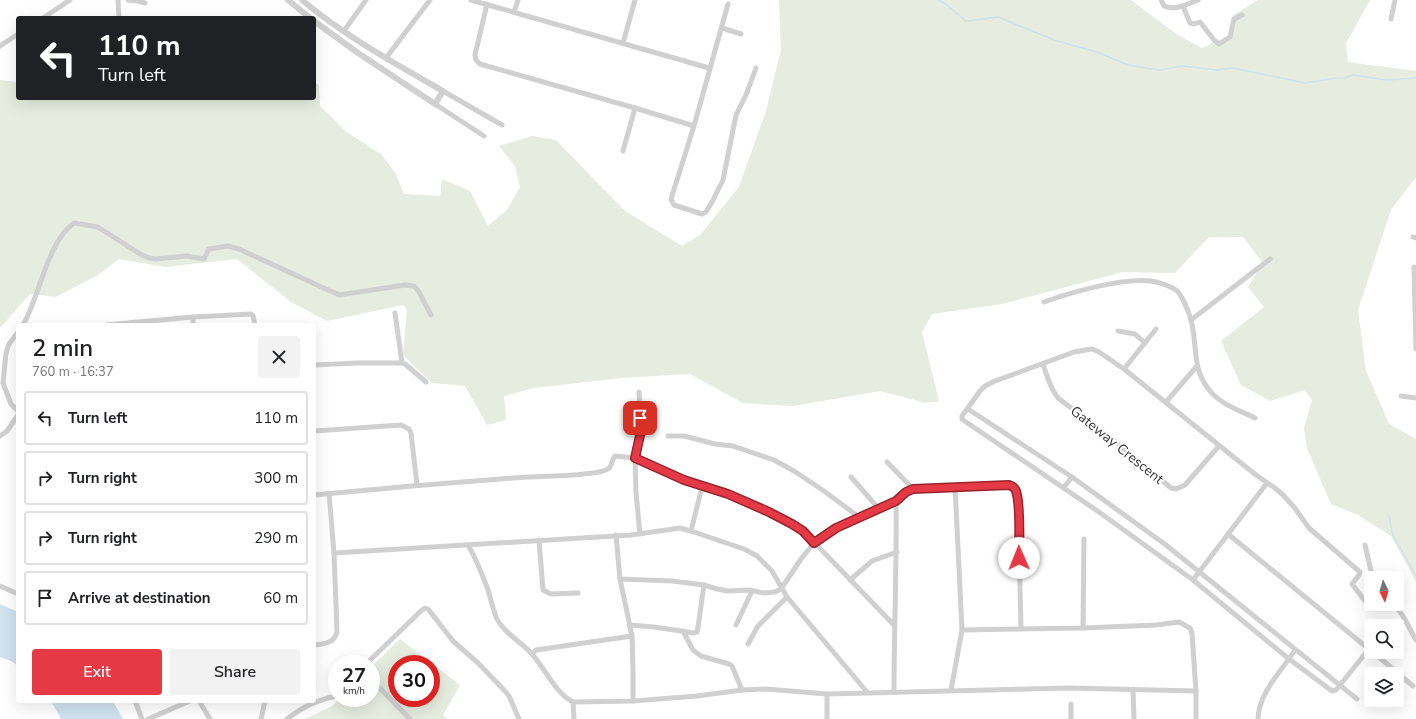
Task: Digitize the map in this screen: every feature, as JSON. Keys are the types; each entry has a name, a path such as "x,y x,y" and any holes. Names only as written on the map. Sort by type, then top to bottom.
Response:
{"street":[{"path":"46,16 70,0"},
{"path":"118,0 119,16"},
{"path":"128,0 145,3"},
{"path":"288,0 308,16"},
{"path":"302,0 344,31 386,58 502,125"},
{"path":"344,31 366,0"},
{"path":"386,58 430,0"},
{"path":"471,0 710,68"},
{"path":"514,12 518,0"},
{"path":"623,42 635,0"},
{"path":"1161,0 1164,6 1168,8 1183,6 1198,0"},
{"path":"1391,19 1395,0"},
{"path":"487,4 475,55 476,60 480,64 694,126"},
{"path":"728,4 671,202 674,205 702,214 706,212 712,202 723,180 736,115 746,95 756,68"},
{"path":"1183,6 1190,23 1194,24 1200,22 1218,44 1230,37 1234,20 1242,15"},
{"path":"316,22 353,49 484,136"},
{"path":"722,28 741,34"},
{"path":"0,46 16,35"},
{"path":"435,104 442,91"},
{"path":"623,151 635,108"},
{"path":"24,323 29,315 50,256 66,228 74,224 98,227 140,254 155,259 187,256 204,259 209,249 228,246 239,249 339,295 405,285 414,286 419,292 431,315"},
{"path":"1191,320 1270,259"},
{"path":"1414,266 1416,349"},
{"path":"1044,302 1112,284 1136,281 1152,281 1177,290 1191,320 1197,366 1210,391 1218,399 1255,418"},
{"path":"395,312 402,363"},
{"path":"140,323 193,317 250,314 253,316 255,323"},
{"path":"193,317 193,323"},
{"path":"1124,369 1156,330"},
{"path":"1118,331 1135,334 1145,343"},
{"path":"16,335 9,344 6,353 1,383 11,404 16,409"},
{"path":"1364,599 1352,584 1360,572 1309,528 1294,507 1283,495 1219,446 1124,369 1100,352 1092,349 1074,352 995,381 985,386 968,409 964,412 962,419 1064,487 1193,580 1289,659 1332,691 1336,690 1364,658"},
{"path":"316,365 402,363 426,382"},
{"name":"Gateway Crescent","path":"1043,364 1048,381 1058,398 1113,440 1171,488 1176,489 1185,485 1219,446"},
{"path":"1166,402 1197,366"},
{"path":"639,392 641,431 635,458 636,493 640,534"},
{"path":"1402,396 1416,398"},
{"path":"968,409 1072,477 1166,545 1357,699"},
{"path":"0,436 8,431 16,417"},
{"path":"316,431 401,425 405,427 411,433 417,486"},
{"path":"668,436 684,436 715,444 733,446 774,460 824,491 859,517"},
{"path":"316,495 594,473 604,471 611,467 612,460 615,456 635,458 702,487 728,494 803,531 894,625"},
{"path":"887,462 913,489"},
{"path":"851,477 879,509"},
{"path":"1064,487 1072,477"},
{"path":"1193,580 1267,483"},
{"path":"620,579 672,581 704,585 728,591 775,592 781,589 801,559 814,543 836,528 896,501 906,492 913,489 1005,484 1013,486 1016,491 1021,629"},
{"path":"951,690 962,630 955,486"},
{"path":"691,531 702,487"},
{"path":"316,645 327,644 336,634 337,622 334,553 329,493"},
{"path":"894,692 894,625 897,552 896,501"},
{"path":"334,553 616,536 676,528 691,531 744,549 757,556 772,571 787,597 867,692"},
{"path":"1228,534 1364,644"},
{"path":"616,536 620,579 632,636 633,701"},
{"path":"1083,628 1084,539"},
{"path":"539,540 543,590 551,594 578,593"},
{"path":"1365,544 1371,571"},
{"path":"468,546 476,558 498,620 509,633 532,654 560,692 573,702 633,701 766,689 826,694 1070,688 1196,691"},
{"path":"850,580 872,561 897,552"},
{"path":"629,625 654,627 682,632 697,632 704,585"},
{"path":"0,586 16,593"},
{"path":"736,625 752,591"},
{"path":"748,644 751,636 758,626 787,597"},
{"path":"375,655 422,610 428,609 453,641 478,663 509,696 519,719"},
{"path":"1399,611 1416,640"},
{"path":"962,630 1083,628 1156,625 1179,622 1190,628 1192,633 1196,691 1196,719"},
{"path":"682,632 694,650 701,656 732,666 742,690"},
{"path":"532,654 536,650 632,636"},
{"path":"1258,719 1262,700 1269,686 1295,650"},
{"path":"1382,659 1413,686"},
{"path":"380,688 410,719"},
{"path":"1133,689 1134,719"},
{"path":"826,694 827,719"},
{"path":"287,719 313,704 328,699"},
{"path":"573,702 574,719"},
{"path":"136,703 142,719"},
{"path":"148,719 185,703"},
{"path":"200,703 210,719"},
{"path":"261,719 265,703"},
{"path":"1071,704 1072,719"}],"shaded area":[{"path":"779,0 1131,0 1176,34 1202,48 1233,34 1232,16 1258,0 1370,0 1346,43 1348,62 1416,71 1416,177 1391,210 1358,310 1366,371 1389,424 1416,439 1416,582 1391,536 1358,515 1331,504 1307,448 1304,428 1312,400 1305,390 1270,401 1241,385 1221,341 1264,307 1248,287 1263,263 1243,237 1209,237 1175,273 1123,272 1002,304 932,314 922,332 939,401 926,403 880,391 793,406 743,403 690,374 621,378 534,388 504,396 506,420 487,425 465,386 432,383 403,355 407,310 403,305 327,321 291,302 237,259 165,267 119,259 98,275 56,297 30,294 0,328 0,80 16,82 16,100 316,100 316,83 319,85 320,106 348,133 381,154 396,174 404,194 440,196 442,179 470,191 488,226 507,210 520,187 515,166 499,146 532,136 556,140 625,211 682,246 700,235 739,187 766,111 781,50"},
{"path":"400,639 421,655 388,655 388,707 440,707 440,670 460,685 443,715 448,719 305,719 330,707 380,707 380,658"}],"water":[{"path":"0,604 16,611 16,665 0,657"},
{"path":"52,703 114,703 123,719 61,719"}],"waterway":[{"path":"938,0 946,4 966,21 998,17 1057,41 1097,52 1128,65 1159,70 1183,66 1217,70 1232,68 1305,83 1344,78 1353,75 1386,80 1416,78"},
{"path":"1389,516 1393,535 1416,576"}],"route":[{"path":"640,418 641,431 635,458 684,480 702,487 728,494 769,512 803,531 814,543 828,532 896,501 906,492 913,489 1005,484 1013,486 1016,491 1018,502 1019,558"}]}
